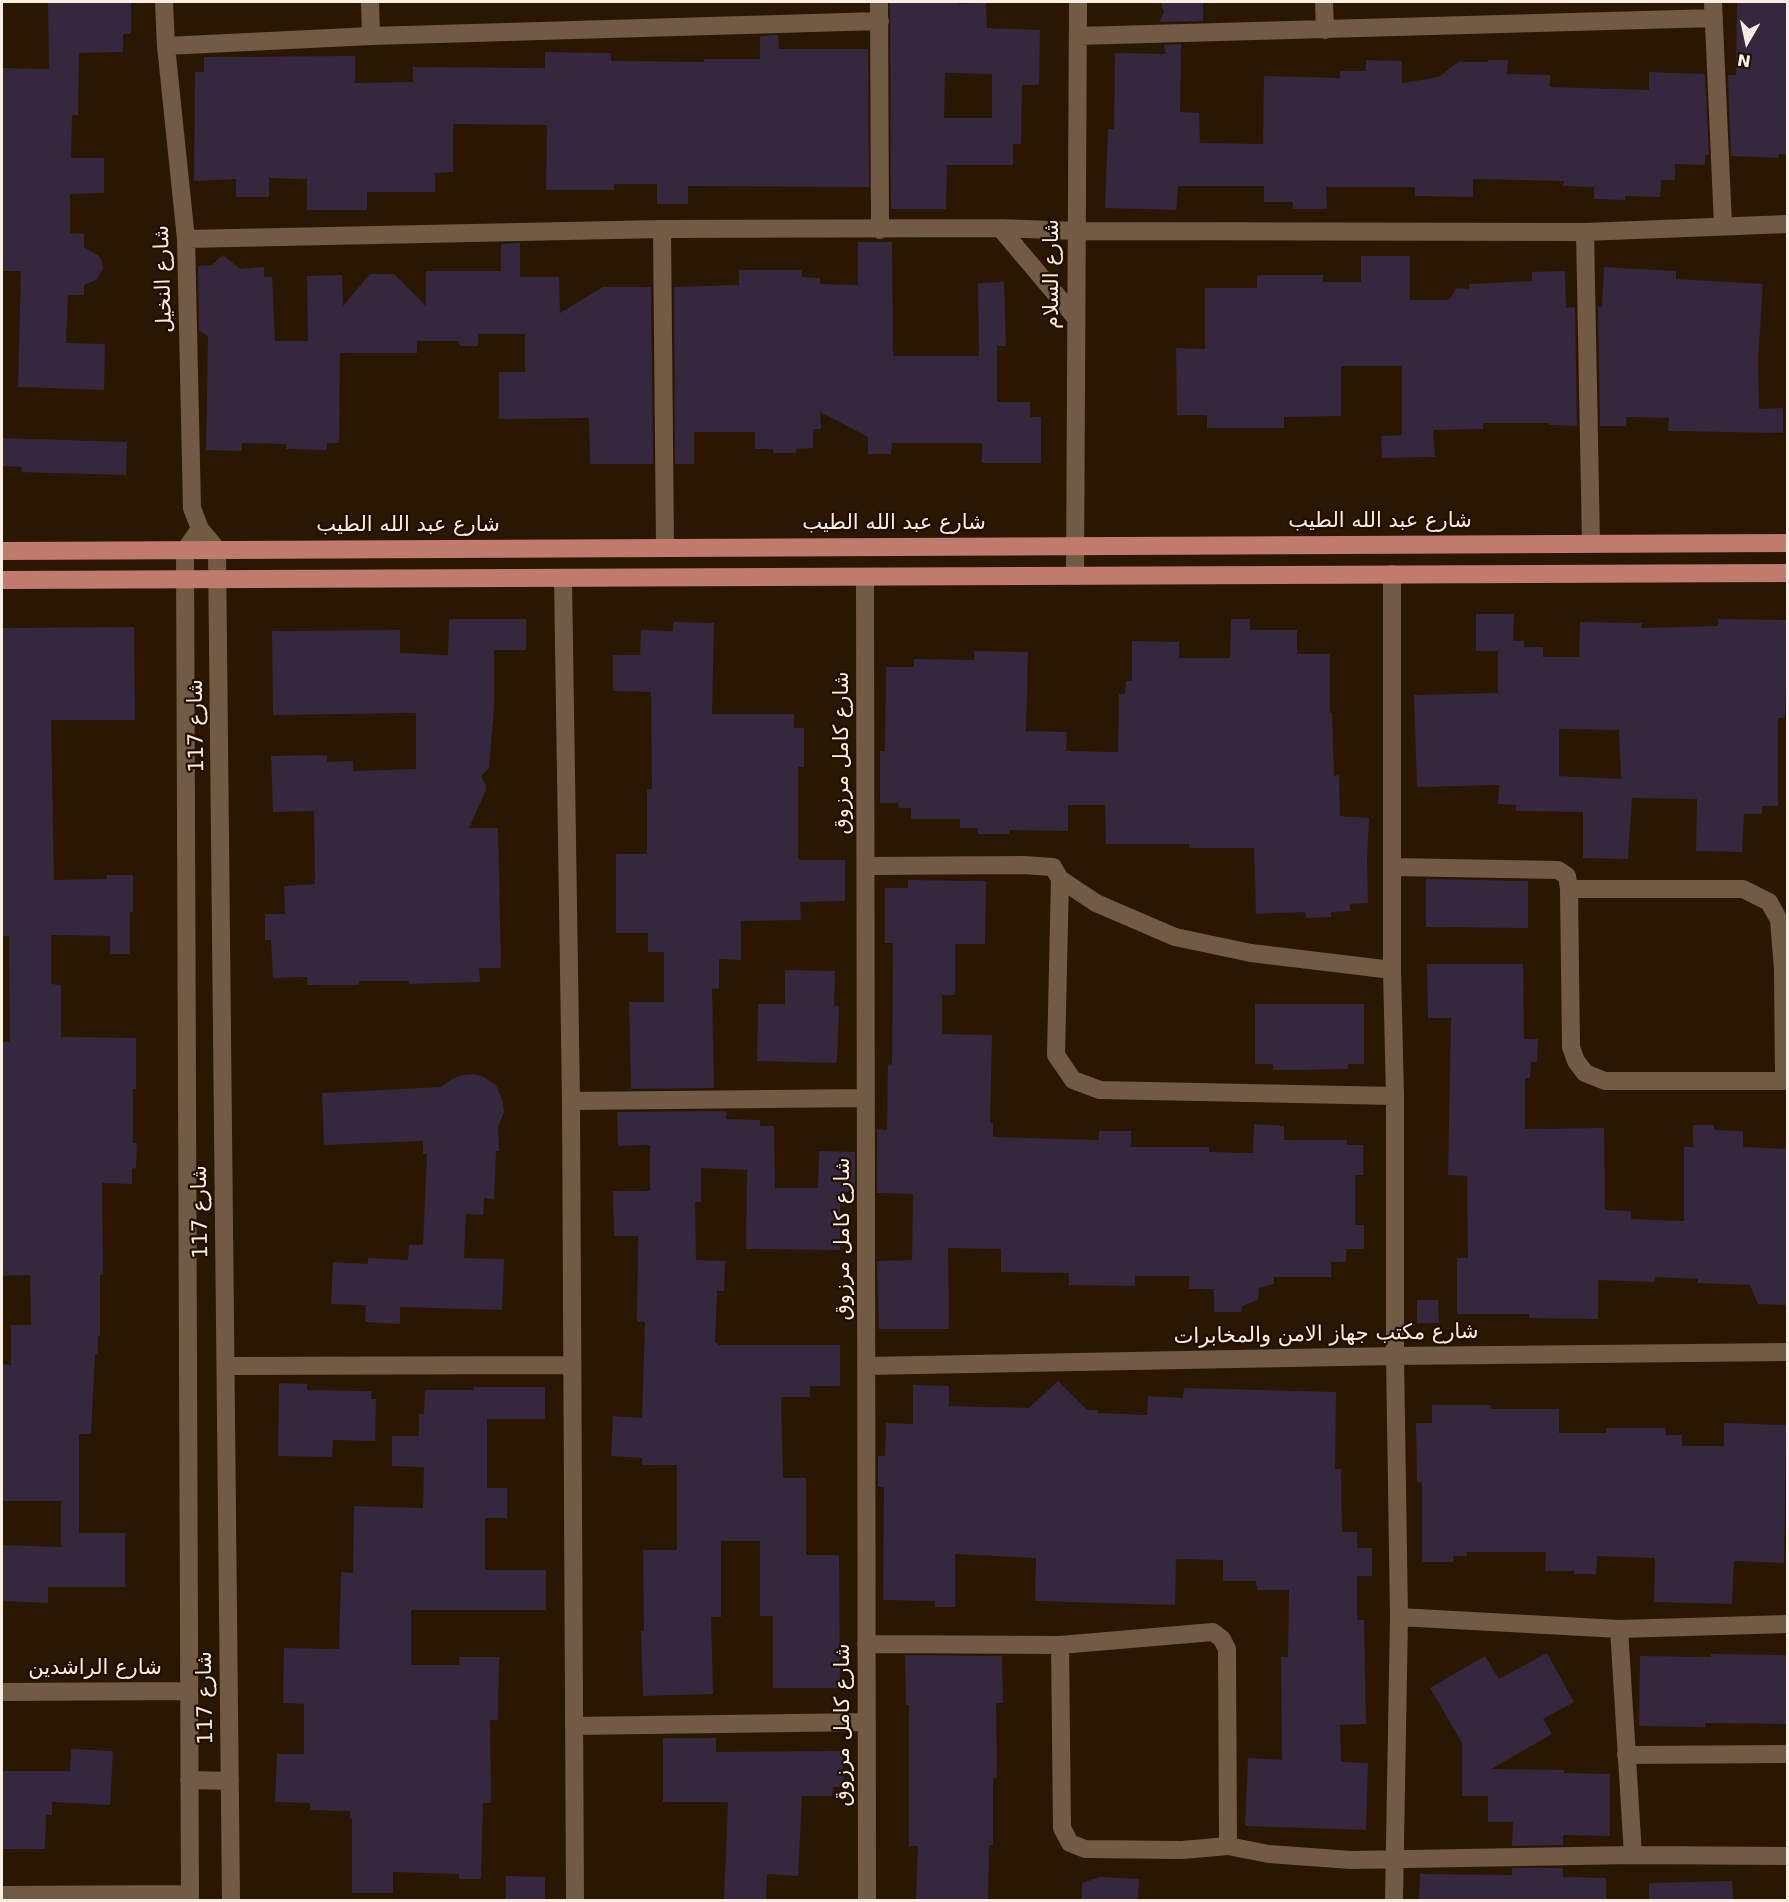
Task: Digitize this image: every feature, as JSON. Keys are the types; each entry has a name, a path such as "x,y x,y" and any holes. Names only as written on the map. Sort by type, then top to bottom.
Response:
{"main road":[{"name":"شارع عبد الله الطيب","path":"2,551 1788,543"},
{"path":"2,580 1788,573"}],"street":[{"name":"شارع النخيل","path":"164,2 166,46 186,239 190,482 192,508 200,529"},
{"path":"370,2 371,36"},
{"path":"879,2 880,230"},
{"name":"شارع السلام","path":"1075,576 1078,2"},
{"path":"1324,2 1324,30"},
{"path":"1078,36 1324,30 1714,10 1723,225"},
{"path":"166,46 371,36 880,21"},
{"path":"186,239 662,229 1000,228 1076,231 1586,232 1788,224"},
{"path":"1000,228 1076,318"},
{"path":"662,229 664,548"},
{"path":"1586,232 1591,543"},
{"path":"185,550 200,529 217,549"},
{"name":"شارع 117","path":"217,549 231,1900"},
{"name":"شارع 117","path":"185,550 190,1897"},
{"path":"1392,574 1392,970 1399,1617 1394,1900"},
{"name":"شارع كامل مرزوق","path":"865,577 867,1900"},
{"path":"563,578 571,1101 575,1900"},
{"path":"866,866 1023,865 1053,867 1060,879 1096,903 1174,937 1251,953 1392,970"},
{"path":"1393,867 1558,870 1567,876 1571,1047 1576,1061 1585,1073 1605,1081 1786,1081 1783,969 1779,920 1769,902 1743,889 1569,889"},
{"path":"1060,879 1056,1055 1073,1080 1100,1090 1395,1096"},
{"path":"571,1101 866,1098"},
{"name":"شارع مكتب جهاز الامن والمخابرات","path":"866,1366 1395,1356 1788,1352"},
{"path":"226,1366 572,1365"},
{"path":"1399,1617 1619,1629 1788,1624"},
{"path":"1619,1629 1633,1855"},
{"path":"866,1644 1060,1645 1213,1632 1222,1639 1227,1649 1228,1846"},
{"path":"1060,1645 1062,1828 1070,1843 1085,1849 1182,1850 1228,1846 1269,1854 1351,1860 1633,1855 1788,1856"},
{"name":"شارع الراشدين","path":"2,1692 189,1691"},
{"path":"574,1726 867,1722"},
{"path":"1626,1755 1788,1754"},
{"path":"189,1780 230,1781"},
{"path":"2,1895 190,1897"}],"building":[{"path":"48,2 131,2 131,34 123,34 123,52 79,53 78,115 72,115 71,158 104,158 104,193 70,194 70,233 84,234 84,247 99,256 103,269 96,280 84,285 84,295 68,295 66,343 105,344 104,390 18,387 21,271 2,271 2,68 49,69"},
{"path":"890,2 958,2 958,4 986,2 987,28 1040,30 1039,85 1022,85 1021,144 1013,144 1013,165 947,165 946,209 891,209","holes":["945,73 992,74 992,118 944,118"]},
{"path":"1161,2 1203,2 1203,21 1159,22 1164,12"},
{"path":"1737,2 1788,2 1788,154 1779,154 1779,158 1731,156 1728,75 1736,75"},
{"path":"778,35 779,49 868,49 869,187 688,186 688,204 657,204 657,184 614,184 614,190 546,190 547,125 453,124 453,172 435,173 435,192 367,192 367,210 307,210 307,179 269,178 269,197 236,197 236,179 194,181 195,72 204,72 204,57 355,56 355,83 413,82 413,67 545,68 545,52 611,53 611,61 704,62 704,59 760,59 760,36"},
{"path":"1181,44 1180,112 1199,113 1200,143 1263,144 1264,76 1340,78 1340,71 1366,71 1366,60 1402,61 1402,83 1439,77 1458,62 1508,60 1507,74 1550,75 1550,87 1649,90 1649,72 1705,74 1709,155 1705,155 1705,165 1675,164 1675,180 1661,180 1660,197 1625,196 1625,200 1594,199 1594,187 1563,186 1564,181 1473,179 1473,197 1415,196 1415,187 1326,187 1327,209 1293,209 1293,202 1264,202 1264,186 1178,186 1176,210 1105,208 1108,129 1114,129 1115,53 1166,54 1164,45"},
{"path":"858,242 892,242 893,356 979,356 978,283 1004,282 1006,346 997,346 997,402 1030,402 1030,417 1041,417 1041,463 982,463 982,443 892,443 891,454 868,454 868,437 820,412 821,429 813,429 813,448 796,449 796,453 773,453 773,449 755,449 755,432 694,432 694,464 675,464 674,287 739,285 739,270 802,270 802,277 820,278 820,284 858,285"},
{"path":"520,243 520,277 559,277 560,313 603,287 651,287 653,464 590,464 588,418 499,419 499,372 525,372 525,334 478,334 478,346 460,346 459,341 417,341 417,353 340,353 339,443 327,443 327,450 286,449 286,444 242,443 242,451 206,450 208,337 199,330 198,266 212,265 223,255 240,269 264,267 264,277 272,277 275,341 308,341 307,276 342,275 343,306 370,274 394,274 426,306 426,271 501,271 501,244"},
{"path":"1361,256 1410,256 1410,300 1449,300 1457,288 1469,289 1469,284 1532,281 1532,272 1565,271 1566,308 1575,307 1577,426 1549,425 1549,423 1483,423 1483,429 1433,430 1435,457 1382,458 1381,436 1402,435 1402,366 1341,366 1341,416 1284,417 1284,428 1207,428 1207,415 1177,415 1176,348 1205,349 1205,288 1257,288 1257,275 1323,275 1323,282 1361,282"},
{"path":"1604,267 1676,271 1676,279 1763,284 1758,359 1759,409 1783,408 1783,433 1668,431 1669,418 1626,417 1626,426 1600,426 1598,307 1602,307"},
{"path":"2,438 127,442 126,475 21,472 22,467 2,466"},
{"path":"1476,614 1514,614 1513,641 1524,641 1524,647 1543,647 1543,657 1579,657 1580,622 1642,623 1641,628 1718,626 1718,619 1788,620 1785,718 1778,718 1778,806 1762,806 1762,814 1744,814 1742,852 1696,851 1697,799 1632,798 1628,859 1583,858 1583,812 1516,811 1516,805 1498,804 1499,785 1417,787 1414,695 1498,693 1498,651 1476,651","holes":["1559,729 1619,730 1621,779 1559,776"]},
{"path":"449,619 526,619 526,650 494,650 494,707 489,768 481,776 486,790 469,828 498,828 501,968 479,968 480,982 409,984 409,981 359,981 359,985 307,985 307,977 273,978 271,940 265,940 265,914 285,914 284,886 315,884 314,811 273,812 271,756 327,755 327,762 353,761 353,771 416,769 416,713 273,715 272,631 400,630 400,653 448,655"},
{"path":"1231,619 1250,619 1250,630 1297,630 1297,654 1330,654 1330,713 1332,713 1334,776 1339,775 1340,816 1369,818 1368,903 1350,904 1350,911 1331,912 1331,917 1306,918 1305,912 1256,914 1254,848 1189,848 1189,844 1106,844 1105,805 1068,805 1068,831 1009,830 1009,834 978,834 978,828 960,828 960,819 911,819 911,808 899,808 898,803 880,803 880,751 885,751 886,667 914,667 914,659 974,660 974,651 1028,652 1026,731 1067,732 1066,751 1118,752 1119,694 1125,694 1126,681 1132,681 1132,641 1179,642 1179,658 1230,658"},
{"path":"673,622 714,623 712,714 794,714 794,728 804,728 804,767 798,767 798,858 800,860 845,860 845,901 800,902 801,920 741,921 741,960 719,959 719,989 712,989 714,1088 631,1089 629,1002 664,1002 664,952 648,952 648,933 616,933 616,854 647,854 647,789 652,789 651,692 613,691 613,655 640,655 641,630 673,631"},
{"path":"134,627 135,720 51,720 54,880 107,879 107,875 133,875 130,954 110,954 110,936 51,935 51,984 61,985 61,1037 136,1038 133,1143 137,1143 136,1168 132,1169 132,1184 102,1183 103,1275 100,1275 100,1336 98,1336 98,1354 95,1354 91,1434 79,1434 79,1533 125,1533 125,1587 48,1587 48,1603 2,1601 2,1545 61,1547 61,1501 3,1501 2,1364 11,1365 11,1325 31,1325 30,1275 2,1276 2,1042 10,1042 9,936 2,936 2,628"},
{"path":"1426,879 1528,881 1528,928 1426,927"},
{"path":"908,880 986,881 985,944 955,944 955,995 942,995 942,1034 992,1035 990,1123 993,1123 993,1137 1099,1140 1099,1131 1131,1131 1131,1147 1209,1147 1209,1152 1253,1153 1254,1124 1284,1126 1284,1140 1347,1140 1347,1145 1363,1145 1363,1175 1355,1175 1355,1225 1364,1225 1364,1249 1346,1249 1346,1262 1331,1262 1331,1277 1274,1277 1274,1284 1259,1288 1258,1300 1242,1306 1241,1312 1214,1312 1214,1289 1189,1289 1189,1276 1135,1276 1135,1286 1069,1285 1069,1273 1001,1272 1001,1249 948,1248 949,1329 879,1329 877,1261 912,1260 913,1194 877,1193 877,1129 887,1130 888,1064 892,1065 893,943 885,943 885,888 908,888"},
{"path":"1427,964 1523,964 1524,1039 1538,1039 1537,1062 1531,1062 1530,1078 1525,1078 1525,1129 1604,1128 1605,1210 1631,1211 1631,1219 1684,1221 1684,1147 1693,1147 1693,1125 1714,1125 1714,1130 1743,1131 1743,1147 1788,1149 1788,1305 1758,1304 1750,1285 1698,1283 1698,1279 1655,1277 1655,1282 1598,1280 1598,1319 1529,1318 1529,1314 1457,1314 1457,1258 1468,1258 1467,1176 1448,1175 1451,1018 1428,1018"},
{"path":"785,970 835,971 834,1006 839,1006 837,1063 757,1061 758,1004 785,1004"},
{"path":"1255,1004 1364,1004 1364,1064 1348,1064 1348,1069 1273,1070 1273,1064 1255,1064"},
{"path":"473,1074 484,1077 496,1085 503,1102 504,1112 498,1127 499,1151 496,1151 494,1199 484,1198 483,1215 466,1214 464,1258 504,1259 502,1310 400,1307 400,1324 365,1322 366,1305 331,1304 333,1262 368,1264 368,1258 408,1260 409,1245 423,1245 427,1154 423,1154 423,1141 324,1145 322,1093 441,1087 452,1079"},
{"path":"727,1111 726,1119 760,1120 760,1126 774,1126 775,1188 818,1188 819,1151 855,1152 855,1192 840,1192 840,1250 746,1249 747,1170 701,1168 701,1202 695,1202 696,1260 725,1261 724,1291 717,1291 715,1342 718,1345 840,1345 840,1386 810,1386 810,1397 781,1397 783,1478 806,1478 806,1555 839,1555 840,1688 773,1688 773,1616 760,1616 760,1541 721,1541 721,1617 711,1617 713,1694 643,1696 641,1631 644,1631 643,1550 677,1550 677,1465 642,1465 642,1458 611,1456 613,1416 642,1418 645,1322 637,1322 638,1236 614,1236 613,1191 650,1191 650,1145 618,1146 617,1112"},
{"path":"1417,1300 1438,1300 1439,1323 1417,1323"},
{"path":"1058,1381 1087,1410 1098,1410 1098,1413 1147,1415 1148,1396 1183,1398 1184,1388 1336,1392 1335,1469 1341,1469 1342,1532 1357,1532 1357,1548 1372,1548 1372,1576 1357,1576 1357,1620 1364,1620 1366,1724 1340,1725 1341,1762 1368,1763 1366,1830 1245,1826 1248,1758 1282,1760 1281,1657 1288,1657 1289,1590 1257,1590 1256,1581 1223,1581 1223,1560 1176,1559 1175,1605 1035,1601 1036,1558 955,1554 955,1607 935,1607 935,1601 883,1600 884,1487 878,1487 878,1456 885,1456 886,1423 913,1424 913,1385 949,1386 949,1406 1029,1408"},
{"path":"279,1383 307,1384 307,1390 371,1391 371,1399 376,1399 375,1441 333,1440 332,1457 278,1456"},
{"path":"474,1387 545,1387 545,1419 487,1419 487,1488 507,1488 507,1518 485,1518 485,1570 546,1570 546,1610 411,1610 411,1665 460,1665 459,1657 499,1657 498,1720 490,1720 491,1803 483,1803 481,1879 459,1879 459,1874 393,1872 393,1893 352,1893 352,1818 350,1818 350,1811 310,1810 310,1803 275,1802 277,1754 304,1754 304,1704 283,1703 284,1648 339,1649 341,1572 353,1573 354,1506 423,1508 424,1467 392,1466 392,1436 419,1436 419,1414 424,1414 425,1390 474,1390"},
{"path":"1432,1405 1491,1405 1491,1409 1559,1409 1559,1433 1606,1433 1606,1428 1665,1428 1666,1435 1682,1435 1682,1446 1724,1446 1724,1423 1786,1425 1784,1563 1734,1561 1732,1604 1654,1602 1655,1558 1597,1556 1596,1574 1545,1571 1546,1552 1467,1552 1467,1556 1453,1556 1453,1562 1422,1562 1422,1482 1417,1482 1416,1423 1432,1423"},
{"path":"1547,1653 1574,1702 1543,1719 1552,1734 1491,1769 1564,1770 1564,1773 1610,1774 1610,1836 1563,1835 1563,1845 1512,1846 1513,1822 1488,1822 1488,1796 1462,1796 1462,1743 1430,1688 1485,1656 1499,1679"},
{"path":"1711,1654 1788,1655 1788,1724 1705,1723 1705,1727 1639,1726 1640,1656 1711,1657"},
{"path":"905,1655 1002,1656 1003,1703 996,1703 997,1778 993,1778 993,1845 989,1845 988,1900 916,1900 918,1846 909,1846 909,1705 906,1705"},
{"path":"663,1738 716,1738 716,1752 843,1751 844,1787 833,1787 832,1796 802,1796 798,1876 767,1874 766,1900 724,1900 728,1802 663,1802"},
{"path":"71,1749 113,1751 110,1805 52,1802 52,1815 46,1815 45,1849 2,1849 2,1771 70,1771"},
{"path":"1512,1868 1563,1868 1563,1877 1606,1878 1606,1900 1419,1900 1420,1874 1512,1875"},
{"path":"506,1876 545,1877 545,1900 506,1900"},
{"path":"1100,1877 1139,1879 1138,1900 1082,1900 1082,1883"},
{"path":"1732,1881 1733,1900 1649,1900 1649,1883"}]}
